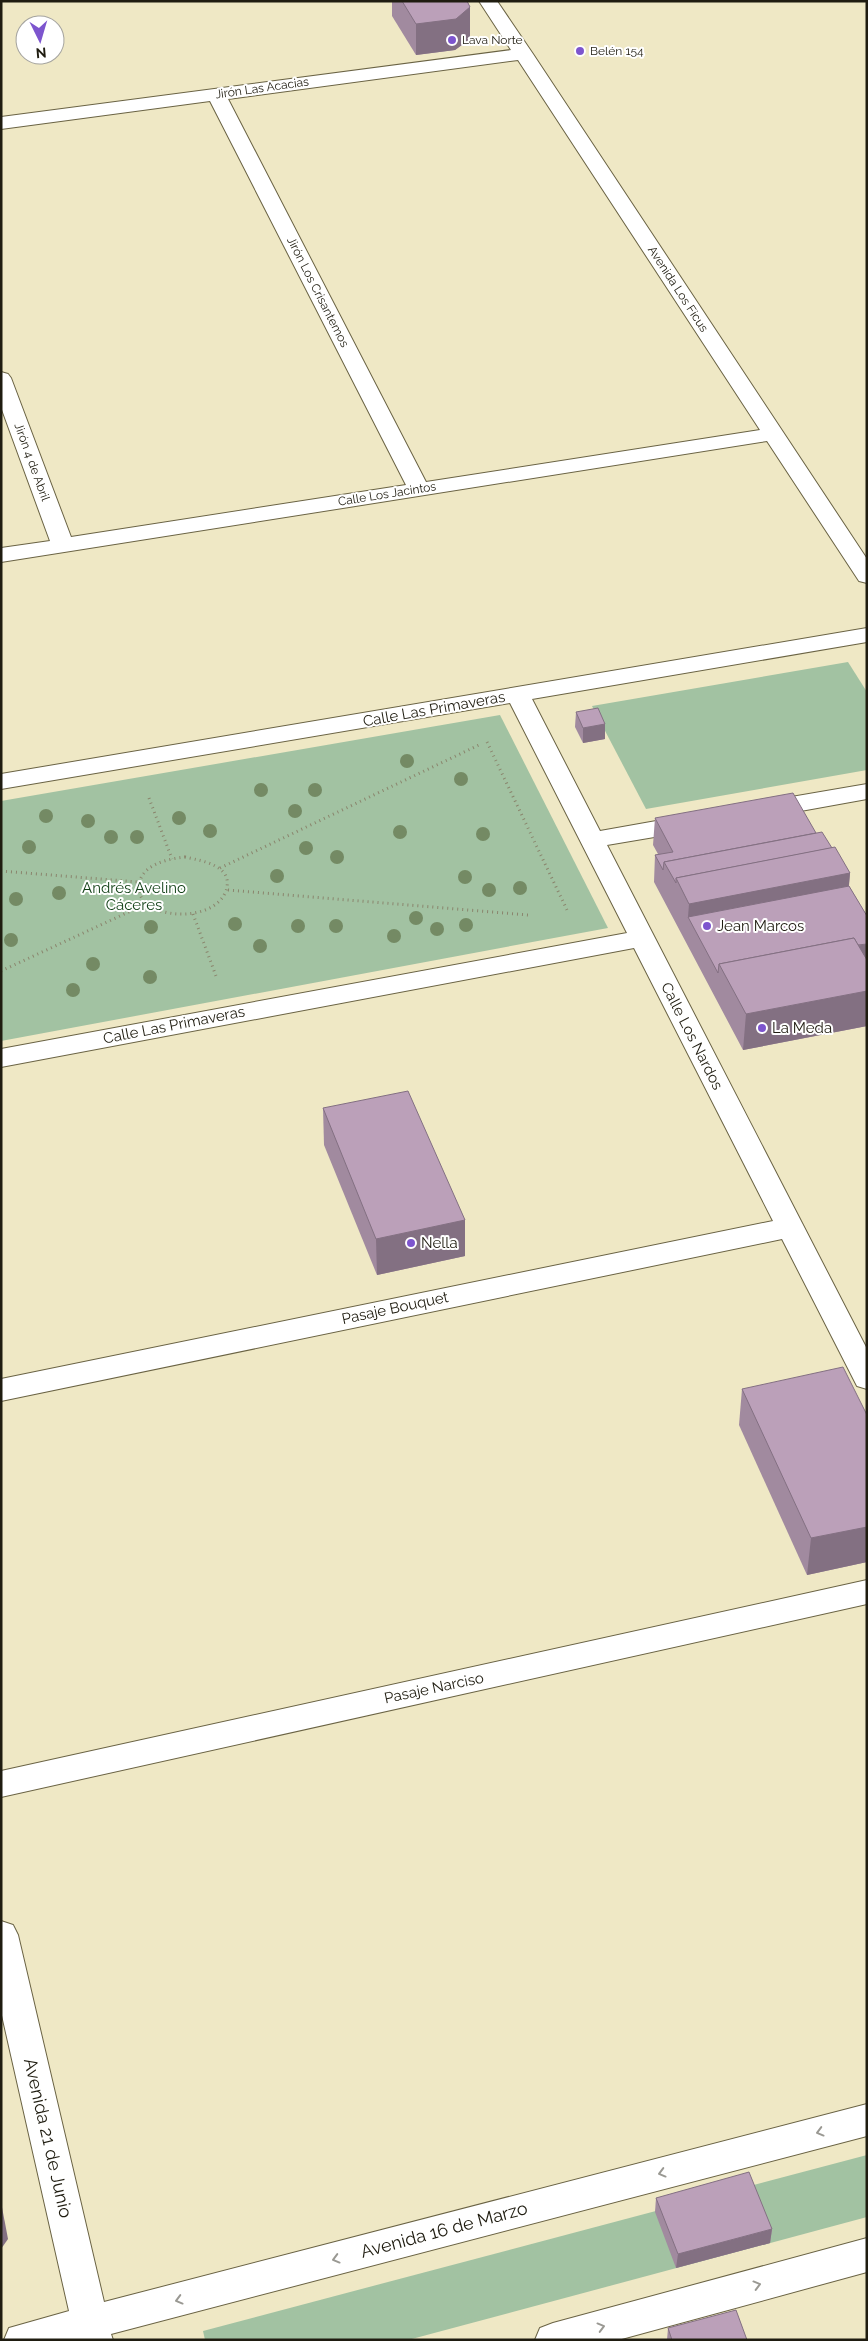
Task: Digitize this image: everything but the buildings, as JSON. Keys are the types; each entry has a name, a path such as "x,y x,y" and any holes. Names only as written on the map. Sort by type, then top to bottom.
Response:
{"street":[{"name":"Avenida Los Ficus","path":"488,1 867,576"},
{"name":"Jirón Las Acacias","path":"1,123 524,54"},
{"name":"Jirón Los Crisantemos","path":"216,94 419,489"},
{"name":"Jirón 4 de Abril","path":"1,378 63,545"},
{"name":"Calle Los Jacintos","path":"1,555 773,434"},
{"name":"Calle Las Primaveras","path":"1,782 867,635"},
{"name":"Calle Los Nardos","path":"518,694 867,1378"},
{"path":"740,814 867,791"},
{"path":"593,840 710,819"},
{"name":"Calle Las Primaveras","path":"1,1058 642,938"},
{"name":"Pasaje Bouquet","path":"1,1390 790,1226"},
{"name":"Pasaje Narciso","path":"1,1784 867,1592"},
{"name":"Avenida 21 de Junio","path":"1,1935 92,2331"},
{"name":"Avenida 16 de Marzo","path":"22,2340 92,2331 867,2120"},
{"path":"554,2340 867,2256"}],"path":[{"path":"220,868 486,741 571,919"},
{"path":"146,790 172,858"},
{"path":"172,858 199,859 220,868 226,875 228,890 215,905 193,914 166,913 146,904 140,897 138,882 150,868 172,858"},
{"path":"1,871 138,882"},
{"path":"228,890 532,915"},
{"path":"1,971 146,904"},
{"path":"193,914 220,984"}],"green space":[{"path":"848,662 867,692 867,770 646,809 592,706"},
{"name":"Andrés Avelino Cáceres","path":"500,715 608,928 1,1041 1,801"},
{"path":"867,2155 867,2217 408,2340 205,2340 203,2331"}],"place":[{"name":"Lava Norte","path":"452,40"},
{"name":"Belén 154","path":"580,51"},
{"name":"Jean Marcos","path":"707,926"},
{"name":"La Meda","path":"762,1028"},
{"name":"Nella","path":"411,1243"}]}
